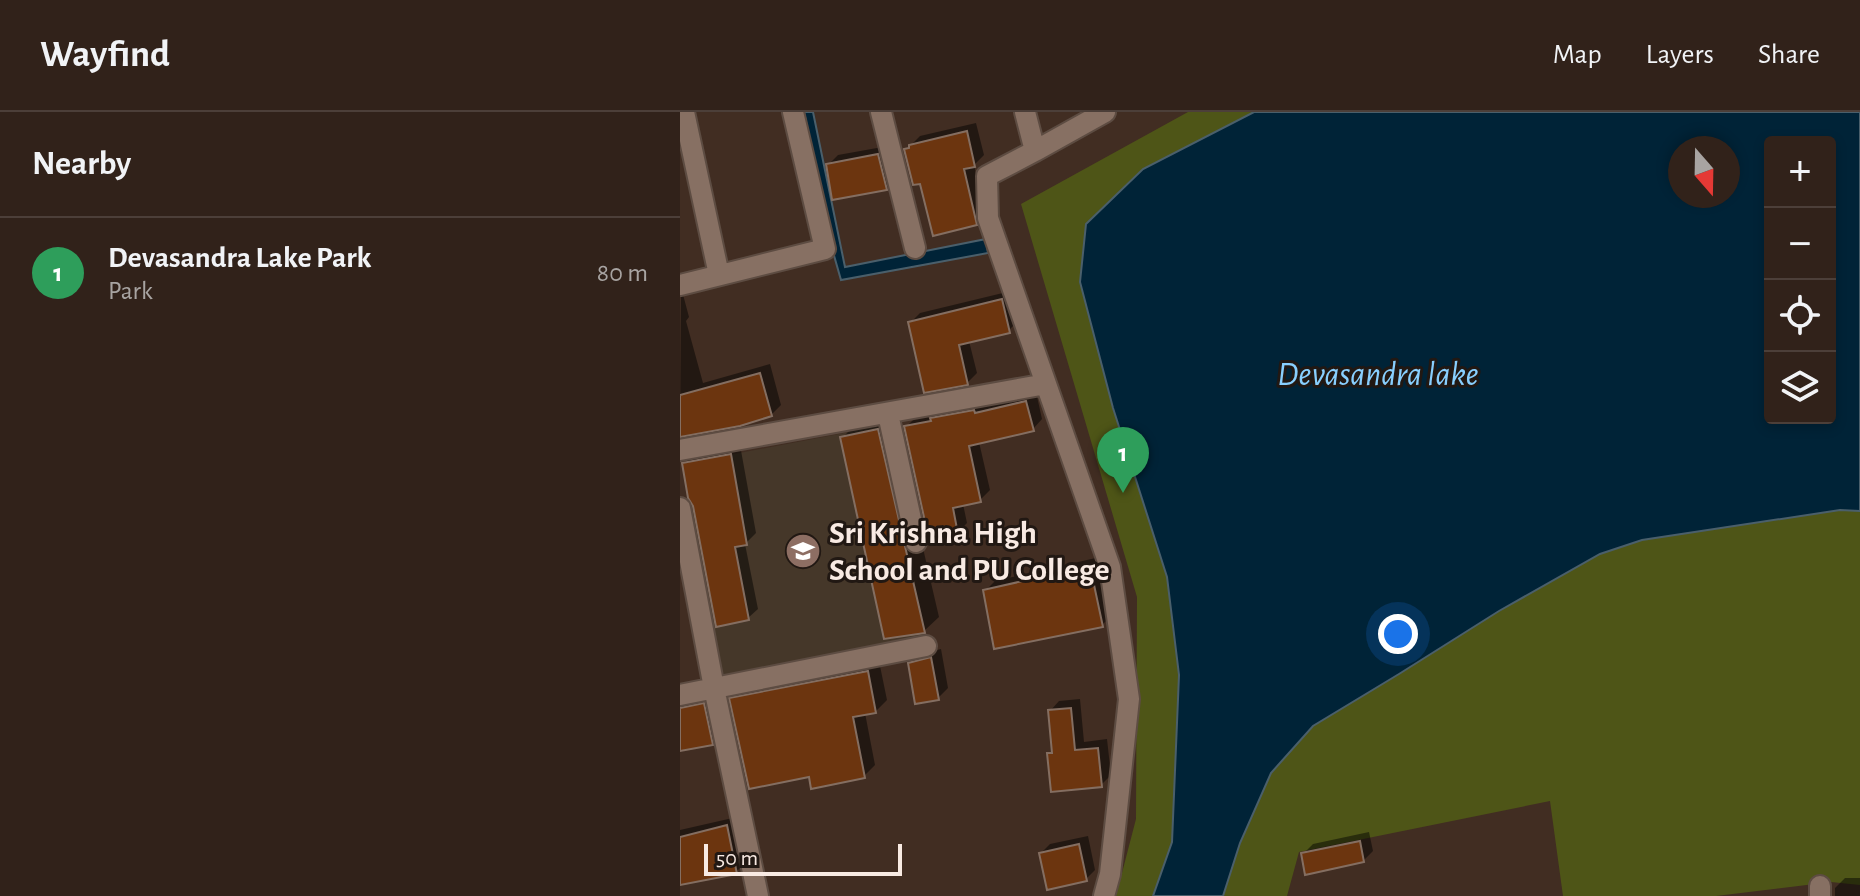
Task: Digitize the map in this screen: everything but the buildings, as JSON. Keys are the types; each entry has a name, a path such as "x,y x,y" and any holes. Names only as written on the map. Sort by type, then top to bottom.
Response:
{"street":[{"path":"684,112 719,275"},
{"path":"680,285 825,249 793,112"},
{"path":"881,112 915,248"},
{"path":"1025,112 1035,151"},
{"path":"1104,896 1110,874 1129,699 1110,567 988,218 987,176 1105,112"},
{"path":"680,450 1046,384"},
{"path":"888,414 916,542"},
{"path":"680,508 686,567 758,896"},
{"path":"680,695 926,646"}],"shaded area":[{"name":"Sri Krishna High School and PU College","path":"886,425 925,638 721,677 682,464"}],"green space":[{"path":"1188,112 1254,112 1144,169 1086,224 1081,282 1113,408 1167,577 1179,675 1172,842 1153,896 1116,896 1136,819 1137,597 1021,204"},
{"path":"1840,510 1860,511 1860,885 1831,882 1716,896 1563,896 1550,801 1299,852 1287,896 1223,896 1240,843 1271,773 1313,726 1499,611 1600,554 1642,540"}],"water":[{"path":"804,112 813,112 845,267 986,239 988,253 841,280"},
{"name":"Devasandra lake","path":"1254,112 1860,112 1860,511 1840,510 1642,540 1600,554 1499,611 1313,726 1271,773 1240,843 1223,896 1153,896 1172,842 1179,675 1167,577 1113,408 1080,282 1086,224 1143,169"}],"place":[{"name":"Devasandra Lake Park","path":"1123,493"},
{"name":"Sri Krishna High School and PU College","path":"803,551"}]}
